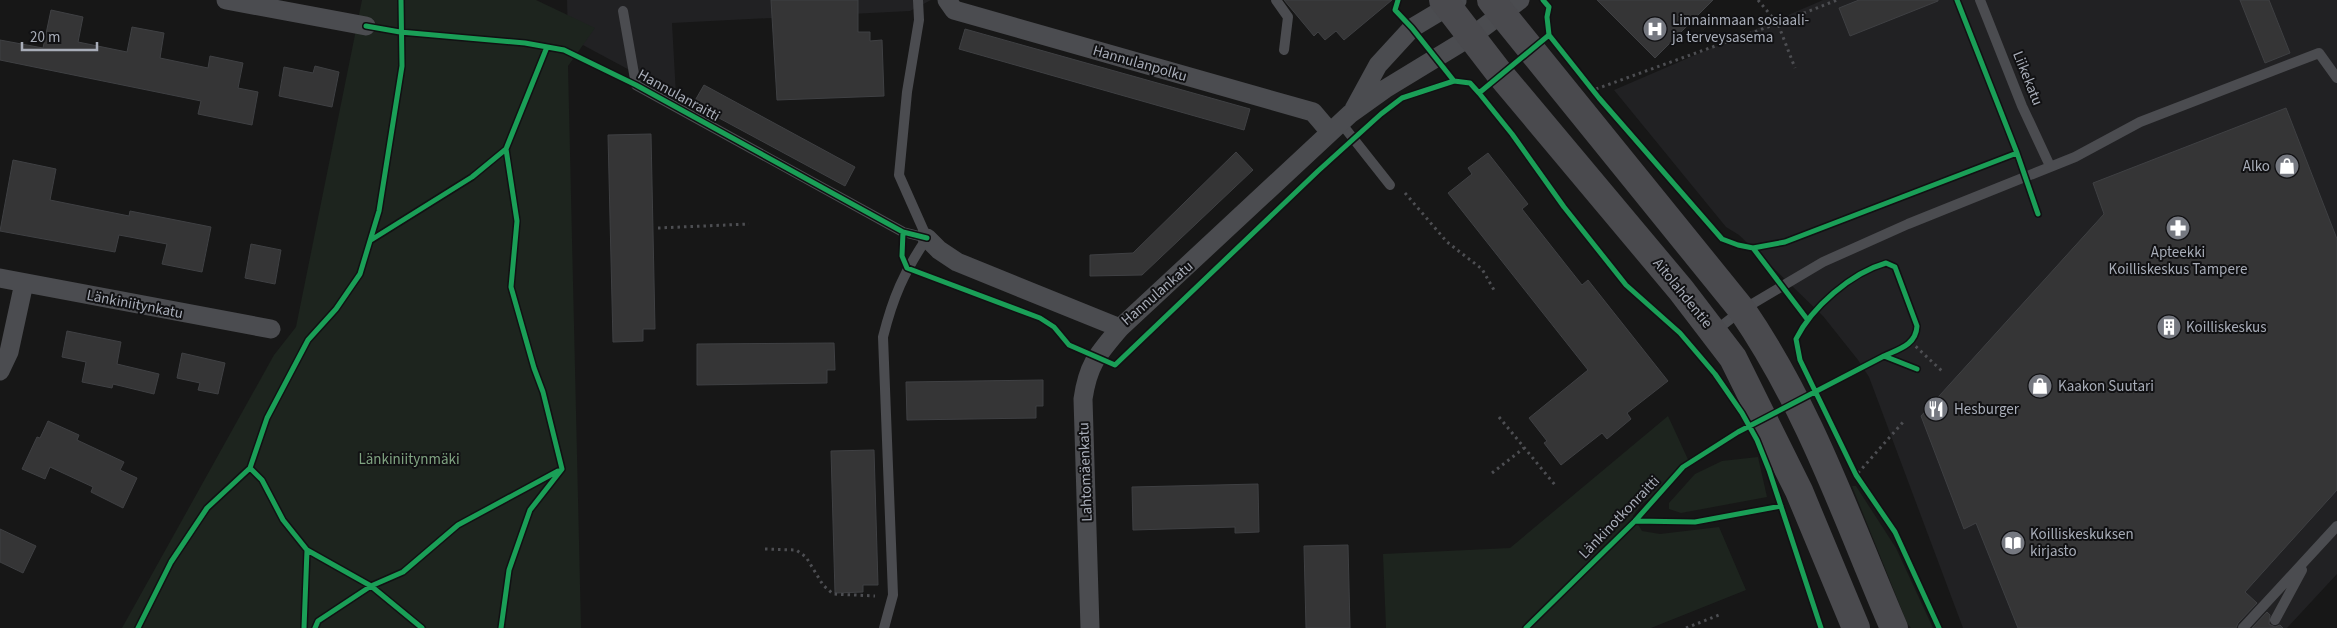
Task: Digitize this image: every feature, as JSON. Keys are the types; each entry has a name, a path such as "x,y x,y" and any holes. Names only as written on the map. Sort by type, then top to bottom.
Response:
{"main road":[{"name":"Aitolahdentie","path":"1450,2 1500,74 1714,332 1733,358 1799,491 1856,628"},
{"path":"1504,4 1742,310 1761,338 1799,406 1834,479 1894,628"}],"street":[{"path":"226,0 366,26"},
{"name":"Hannulanpolku","path":"947,0 954,10 1313,112 1341,123"},
{"name":"Hannulankatu","path":"1341,123 1378,65 1412,28 1450,2"},
{"name":"Hannulankatu","path":"927,238 939,250 958,262 1120,328 1341,123 1385,89 1472,36 1504,4"},
{"name":"Länkiniitynkatu","path":"0,278 271,329"},
{"path":"0,371 9,352 24,283"},
{"name":"Lahtomäenkatu","path":"1090,628 1083,399 1086,378 1095,357 1120,328"}],"lane":[{"path":"884,628 893,597 883,337 892,304 907,268 927,238 899,175 907,92 919,20 918,0"},
{"path":"1276,0 1288,17 1284,50"},
{"name":"Liikekatu","path":"1980,0 2022,106 2050,166"},
{"name":"Hannulanraitti","path":"623,11 636,85 903,232 927,238"},
{"path":"1714,332 1742,310 1823,262 1908,224 2075,157 2140,122 2319,53 2337,78"},
{"path":"1341,123 1390,185"},
{"path":"2243,628 2337,526"},
{"path":"2275,620 2310,556"}],"path":[{"path":"1758,0 1778,24 1795,68"},
{"path":"1593,90 1778,24 1837,0"},
{"path":"1588,83 1599,98"},
{"path":"1401,188 1447,242 1482,269 1494,290"},
{"path":"658,228 750,224"},
{"path":"1901,348 1911,342 1917,335"},
{"path":"1911,342 1944,373"},
{"path":"1499,417 1555,485"},
{"path":"1856,475 1904,421"},
{"path":"1492,473 1524,448"},
{"path":"1852,466 1862,483"},
{"path":"765,549 796,550 806,557 823,585 833,594 893,597"},
{"path":"1686,628 1720,615"}],"shaded area":[{"path":"567,0 931,0 910,11 672,23 676,95 568,37"},
{"path":"1823,0 2337,0 2337,574 2287,628 1963,628 1869,377 1858,360 1823,316 1739,235 1726,227 1614,90"}],"green space":[{"name":"Länkiniitynmäki","path":"362,0 536,0 595,28 568,66 581,628 122,628 274,355 296,327"},
{"path":"1668,416 1691,466 1641,505 1633,516 1642,531 1660,534 1719,527 1746,590 1651,628 1386,628 1383,554 1510,548"},
{"path":"1758,457 1767,497 1681,513 1669,509 1669,503 1695,474 1722,461"},
{"path":"1852,486 1856,486 1896,548 1933,628 1911,628 1907,623"}],"building":[{"path":"771,0 858,0 858,32 870,32 870,41 882,40 884,96 777,100"},
{"path":"1284,0 1392,0 1344,40 1336,31 1325,40 1318,32 1314,36"},
{"name":"Linnainmaan sosiaali- ja terveysasema","path":"1597,0 1713,0 1655,58"},
{"path":"1859,0 1938,1 1850,36 1839,8"},
{"path":"2240,0 2269,0 2290,53 2265,63"},
{"path":"51,10 83,17 78,42 127,52 132,27 164,33 160,58 208,68 210,56 243,63 238,88 258,92 252,125 198,114 201,101 0,60 0,40 43,48"},
{"path":"965,29 1250,109 1244,130 959,49"},
{"path":"315,66 339,72 332,107 279,96 284,67 313,73"},
{"path":"704,85 855,167 845,186 693,104"},
{"name":"Koilliskeskus","path":"2286,108 2337,239 2337,490 2245,592 2257,603 2238,623 2236,628 2018,628 1976,523 1964,529 1921,416 2104,214 2093,183"},
{"path":"651,134 655,329 643,329 643,341 613,342 608,135"},
{"path":"1236,152 1253,170 1142,275 1090,276 1090,255 1133,253"},
{"path":"1488,153 1528,204 1522,209 1582,285 1588,280 1668,381 1627,413 1631,419 1607,439 1602,433 1561,465 1544,443 1547,441 1529,418 1588,370 1448,193 1472,174 1468,168"},
{"path":"13,160 56,169 50,200 129,216 130,211 211,227 202,272 162,264 167,244 119,235 115,252 0,231"},
{"path":"251,244 281,250 275,284 245,278"},
{"path":"67,331 121,342 117,364 159,374 154,394 113,384 112,388 82,382 86,362 62,357"},
{"path":"834,343 835,370 827,370 827,383 697,385 697,344"},
{"path":"182,353 225,363 218,394 198,390 200,383 177,378"},
{"path":"1043,380 1043,406 1036,406 1036,418 907,420 906,382"},
{"path":"48,421 79,435 77,440 124,462 120,470 137,478 123,508 91,492 93,487 50,467 45,479 22,469 37,437 40,438"},
{"path":"874,450 878,585 863,585 863,592 835,593 831,451"},
{"path":"1258,484 1259,532 1235,533 1235,527 1133,530 1132,487"},
{"path":"0,529 36,546 23,573 0,562"},
{"path":"1348,545 1350,628 1306,628 1304,546"},
{"path":"2267,612 2270,615 2269,624 2275,627 2280,625 2283,628 2252,628"}],"cycle path":[{"path":"138,628 171,562 207,508 250,468 267,418 308,340 336,309 360,274 379,211 402,66 401,0"},
{"path":"1398,0 1395,10 1412,28 1454,81 1470,83 1479,93 1512,134 1564,207 1626,285 1680,333 1715,374 1742,413 1757,440 1769,470 1821,628"},
{"path":"1543,0 1549,7 1547,17 1549,35 1599,98 1722,239 1753,248 1807,319"},
{"path":"1957,0 2017,153"},
{"path":"366,26 400,32 525,43 564,50 636,85 903,232 927,238"},
{"path":"1479,93 1549,35"},
{"path":"501,628 509,570 530,510 562,469 543,392 534,368 511,287 517,221 506,149 547,47"},
{"path":"903,232 902,256 907,268 1040,318 1054,327 1069,345 1115,365 1318,171 1381,114 1402,98 1454,81"},
{"path":"371,240 472,177 506,149"},
{"path":"1753,248 1785,242 2017,153 2038,214"},
{"path":"1884,356 1906,346 1914,338 1917,326 1895,267 1886,263 1859,275 1834,293 1812,315 1796,339 1800,360 1856,475 1895,532 1939,628"},
{"name":"Länkinotkonraitti","path":"1526,628 1635,521 1683,467 1738,432 1884,356 1917,369"},
{"path":"250,468 262,480 283,520 307,550 371,586 422,628"},
{"path":"315,628 318,621 371,586 403,572 458,525 558,471"},
{"name":"Länkinotkonraitti","path":"1635,521 1695,522 1781,506"},
{"path":"304,628 307,550"}],"place":[{"name":"Linnainmaan sosiaali- ja terveysasema","path":"1655,29"},
{"name":"Alko","path":"2287,166"},
{"name":"Apteekki Koilliskeskus Tampere","path":"2178,228"},
{"name":"Koilliskeskus","path":"2169,327"},
{"name":"Kaakon Suutari","path":"2040,386"},
{"name":"Hesburger","path":"1936,409"},
{"name":"Koilliskeskuksen kirjasto","path":"2013,543"}]}
